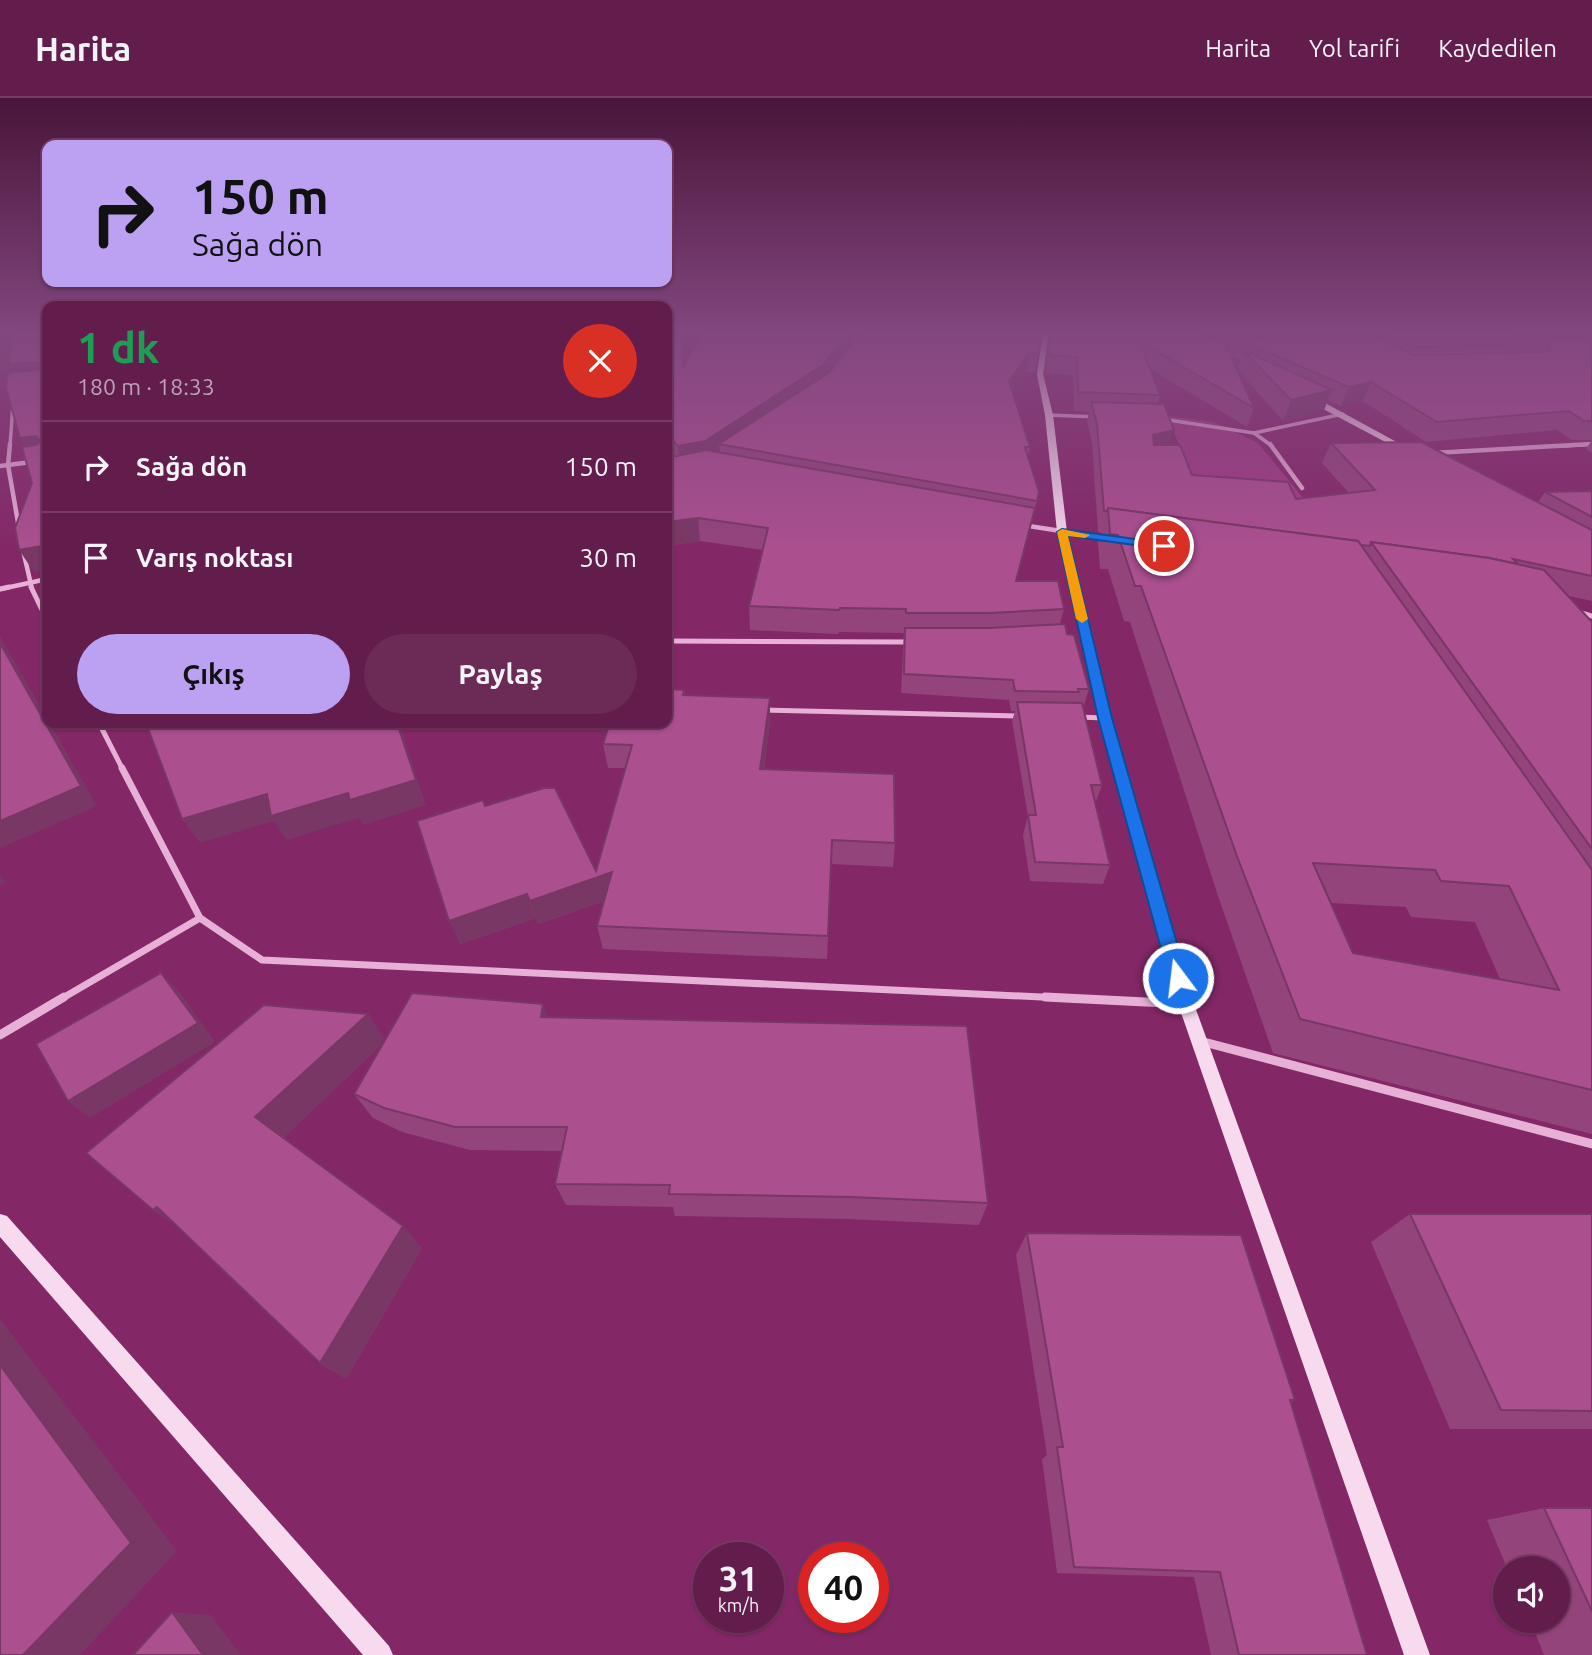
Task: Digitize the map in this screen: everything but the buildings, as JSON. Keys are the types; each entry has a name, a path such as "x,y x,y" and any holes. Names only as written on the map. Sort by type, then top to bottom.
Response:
{"street":[{"path":"13,405 8,465 20,530"},
{"path":"1047,405 1062,532 1080,636 1186,1004 1417,1655"},
{"path":"1324,405 1415,454"},
{"path":"1156,419 1254,433 1345,414"},
{"path":"1049,415 1103,417"},
{"path":"1254,433 1272,445 1302,488"},
{"path":"1429,454 1592,444"},
{"path":"0,466 42,461"},
{"path":"1021,525 1115,539"},
{"path":"22,543 29,582 42,609"},
{"path":"0,589 42,580"},
{"path":"1565,610 1592,615"},
{"path":"672,641 919,642"},
{"path":"749,710 1037,716"},
{"path":"1064,717 1105,718"},
{"path":"102,728 200,918 262,960 1186,1004"},
{"path":"0,1035 200,918"},
{"path":"1198,1040 1592,1144"},
{"path":"0,1223 380,1655"}],"shaded area":[{"path":"1168,416 1214,422 1258,443 1304,499 1193,483"}],"slow traffic":[{"path":"1082,619 1062,532 1085,535"}],"route":[{"path":"1164,546 1062,532 1105,718 1178,978"}]}
